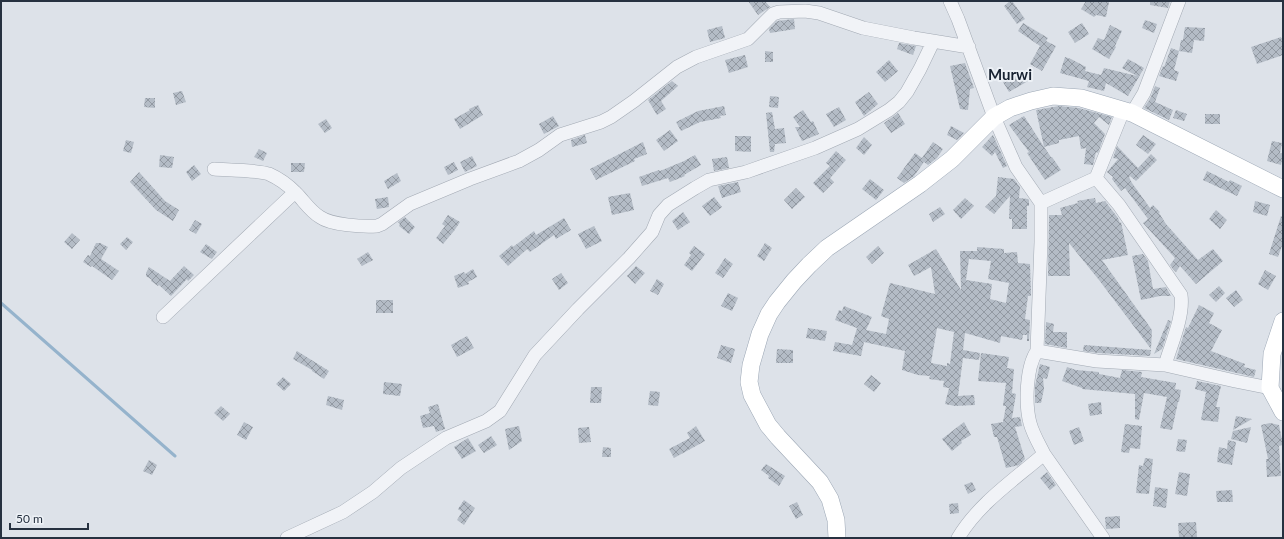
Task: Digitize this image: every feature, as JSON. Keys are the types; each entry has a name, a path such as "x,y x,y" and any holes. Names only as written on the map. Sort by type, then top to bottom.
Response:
{"main road":[{"path":"837,538 836,520 830,499 820,482 773,431 752,395 749,382 751,365 760,334 769,314 777,302 808,265 827,248 920,184 952,159 994,117 1010,108 1053,96 1081,98 1128,112 1283,189"},
{"path":"1283,321 1272,354 1270,388 1283,412"}],"street":[{"path":"950,1 969,47 994,117 1016,167 1041,203 1037,351 1033,357 1030,367 1027,396 1030,422 1037,441 1044,454 1103,538"},
{"path":"1041,203 1096,178 1128,112 1144,93 1180,1"},
{"path":"214,169 266,173 295,192 312,211 327,221 377,226 410,204 470,179 519,161 560,135 601,122 611,117 677,67 696,57 748,39 773,14 779,12 806,11 819,13 863,28 933,42 969,47"},
{"path":"287,538 343,512 373,492 402,468 446,438 480,424 494,416 504,404 535,355 578,308 629,258 652,232 659,215 668,205 709,180 746,172 815,148 858,129 889,110 899,102 907,92 933,42"},
{"path":"1096,178 1119,206 1181,296 1182,304 1180,314 1165,364"},
{"path":"163,317 295,192"},
{"path":"1037,351 1097,361 1165,364 1270,388"},
{"path":"958,538 967,523 988,501 1044,454"}],"building":[{"path":"748,1 765,1 770,7 758,15"},
{"path":"1012,1 1025,19 1017,24 1004,6"},
{"path":"1086,1 1109,2 1106,17 1096,15 1094,17 1081,9"},
{"path":"1150,1 1170,1 1168,8 1150,5"},
{"path":"794,19 795,29 770,33 769,29 777,21"},
{"path":"1145,20 1157,24 1154,33 1142,28"},
{"path":"1023,23 1048,38 1046,41 1056,46 1042,71 1030,64 1040,46 1018,31"},
{"path":"1082,23 1089,34 1075,43 1068,32"},
{"path":"1110,25 1122,31 1115,46 1116,47 1109,59 1092,49 1098,38 1104,40"},
{"path":"722,26 725,38 710,42 707,30"},
{"path":"1185,27 1205,28 1204,41 1194,40 1192,53 1179,51 1181,40 1183,40"},
{"path":"1281,37 1283,43 1283,55 1257,64 1251,47"},
{"path":"899,43 916,46 913,55 897,49"},
{"path":"1171,48 1179,51 1174,70 1179,72 1176,81 1159,76"},
{"path":"765,51 773,52 773,62 765,62"},
{"path":"745,55 748,67 729,73 725,60"},
{"path":"1065,57 1086,67 1085,71 1101,75 1104,68 1137,76 1122,68 1128,59 1144,68 1128,96 1106,83 1104,91 1087,87 1089,81 1060,73"},
{"path":"889,60 898,71 885,82 876,72"},
{"path":"965,63 974,88 970,89 968,110 960,109 950,66"},
{"path":"1022,71 1028,81 1009,92 1003,82"},
{"path":"672,81 678,86 661,101 666,109 657,115 648,100"},
{"path":"1155,86 1160,88 1155,102 1173,110 1169,120 1144,108 1151,97"},
{"path":"182,91 186,102 176,105 173,93"},
{"path":"869,92 878,104 864,116 855,102"},
{"path":"770,96 779,97 778,108 769,107"},
{"path":"145,98 155,98 155,108 144,107"},
{"path":"478,105 483,115 460,129 454,119"},
{"path":"724,106 726,115 720,116 721,118 700,122 681,131 676,122 698,111"},
{"path":"1059,106 1079,108 1112,117 1109,125 1099,117 1094,123 1105,134 1098,153 1096,152 1093,165 1084,164 1086,148 1081,149 1079,136 1059,140 1059,143 1044,147 1036,110"},
{"path":"839,107 846,120 834,127 826,114"},
{"path":"803,110 811,122 813,121 819,134 802,141 795,127 800,127 793,117"},
{"path":"1176,110 1187,114 1184,121 1173,118"},
{"path":"772,112 775,129 784,128 786,143 775,144 774,152 770,152 766,113"},
{"path":"898,113 905,124 891,133 884,123"},
{"path":"1205,114 1220,114 1220,124 1205,124"},
{"path":"553,116 559,126 544,134 539,124"},
{"path":"1024,116 1061,170 1045,180 1027,153 1029,152 1009,125"},
{"path":"326,119 332,128 325,133 318,124"},
{"path":"951,126 964,133 957,140 947,135"},
{"path":"670,130 678,141 664,151 656,140"},
{"path":"585,135 587,143 572,147 571,140"},
{"path":"993,135 1007,166 1003,168 995,152 992,156 982,147"},
{"path":"1143,135 1156,144 1148,154 1136,145"},
{"path":"735,136 751,136 751,152 735,151"},
{"path":"864,137 872,145 864,155 856,148"},
{"path":"126,140 134,142 131,153 123,151"},
{"path":"1272,141 1282,143 1280,153 1283,154 1281,165 1267,161"},
{"path":"643,142 647,154 634,159 635,161 596,180 590,169"},
{"path":"933,142 943,149 937,158 928,165 924,162 914,176 904,183 897,178 915,153 922,158"},
{"path":"1117,146 1138,168 1151,154 1157,160 1136,181 1130,176 1129,177 1132,183 1150,208 1153,205 1160,212 1159,213 1166,224 1198,260 1213,249 1223,261 1196,284 1180,266 1176,272 1173,269 1170,265 1175,258 1143,223 1148,219 1125,188 1121,191 1112,179 1113,177 1107,172 1118,159 1113,158"},
{"path":"259,149 267,153 263,161 254,157"},
{"path":"836,151 846,160 830,178 834,182 823,193 813,183 830,166 826,163"},
{"path":"160,155 174,157 172,168 159,167"},
{"path":"695,155 701,165 684,175 685,176 670,182 668,178 642,186 639,177 659,170 660,171"},
{"path":"472,156 477,166 465,172 460,162"},
{"path":"727,157 729,168 714,171 712,159"},
{"path":"454,162 458,170 448,175 444,167"},
{"path":"291,163 305,163 304,172 291,172"},
{"path":"194,165 201,174 192,181 186,172"},
{"path":"1207,171 1229,182 1230,180 1242,186 1237,196 1203,180"},
{"path":"139,172 165,201 179,210 173,221 156,210 130,182"},
{"path":"397,173 401,181 388,189 384,181"},
{"path":"998,177 1014,179 1020,187 1019,198 1029,200 1029,206 1027,206 1027,229 1012,229 1012,219 1009,219 1010,196 994,214 985,207 996,196"},
{"path":"870,179 884,190 876,200 862,189"},
{"path":"738,182 741,192 722,198 718,186"},
{"path":"796,188 805,197 792,209 784,200"},
{"path":"630,193 634,210 612,215 608,197"},
{"path":"388,197 389,207 377,209 375,199"},
{"path":"714,197 722,207 710,216 702,206"},
{"path":"965,198 974,206 961,219 953,210"},
{"path":"1095,198 1096,203 1105,201 1120,223 1121,222 1128,255 1102,260 1152,330 1151,349 1069,243 1070,276 1048,276 1049,215 1062,215 1060,208 1078,203 1077,201"},
{"path":"1255,201 1270,205 1267,216 1253,212"},
{"path":"940,207 945,214 933,222 929,214"},
{"path":"1216,210 1227,220 1220,229 1209,219"},
{"path":"683,212 690,222 678,230 672,221"},
{"path":"448,215 460,222 443,244 436,238 445,226 442,224"},
{"path":"1281,216 1283,217 1283,243 1278,257 1269,254"},
{"path":"405,217 415,227 409,234 399,226 400,224 398,222"},
{"path":"564,218 571,230 556,239 554,235 530,252 527,249 508,266 499,256 512,245 513,247 534,231 536,235"},
{"path":"195,220 202,224 196,234 189,230"},
{"path":"594,226 602,241 586,249 578,234"},
{"path":"72,233 80,240 72,249 64,242"},
{"path":"127,237 133,242 126,250 120,244"},
{"path":"96,243 100,243 108,247 101,259 119,271 112,280 92,266 91,267 83,262 88,255 90,256"},
{"path":"765,243 772,248 764,261 757,256"},
{"path":"206,244 217,252 212,259 200,252"},
{"path":"694,246 705,254 692,271 684,265 691,255 689,253"},
{"path":"878,246 884,253 872,264 866,257"},
{"path":"977,247 1004,249 1004,253 1017,252 1018,263 1030,264 1031,296 1028,296 1025,319 1030,320 1029,341 1027,341 1027,335 1023,335 1022,340 1001,336 1000,343 965,333 963,350 980,353 979,360 963,358 958,396 974,395 975,405 955,406 945,404 949,388 943,387 944,381 929,379 930,376 918,375 902,370 905,351 864,342 861,356 833,351 835,342 852,345 857,328 835,320 839,310 842,311 844,306 872,317 866,330 886,334 889,319 881,316 890,283 935,294 931,267 914,276 908,265 936,249 961,290 960,251 977,251","holes":["969,259 991,261 988,279 1009,283 1006,303 990,299 992,284 966,280","937,328 954,332 950,364 947,363 947,366 931,363"]},
{"path":"368,252 373,260 362,266 357,259"},
{"path":"1143,254 1148,261 1153,289 1166,287 1171,296 1160,296 1141,300 1132,256"},
{"path":"725,258 733,264 723,278 715,273"},
{"path":"184,266 194,275 188,281 187,279 171,296 146,276 149,267 170,281"},
{"path":"636,266 645,273 635,284 627,276"},
{"path":"473,269 477,277 468,282 469,284 458,288 454,276 464,272 465,274"},
{"path":"1265,270 1276,276 1268,290 1258,284"},
{"path":"561,273 568,283 559,290 552,279"},
{"path":"657,279 664,284 658,295 650,291"},
{"path":"1219,286 1225,293 1216,302 1209,295"},
{"path":"1236,290 1243,300 1234,307 1226,298"},
{"path":"728,293 738,298 732,311 721,306"},
{"path":"376,300 393,300 393,313 376,313"},
{"path":"1199,305 1214,313 1209,323 1222,330 1211,351 1245,364 1244,367 1256,370 1254,377 1176,359 1186,327 1188,328"},
{"path":"1168,320 1171,321 1162,349 1154,354"},
{"path":"1046,322 1054,324 1053,332 1067,332 1067,348 1045,344"},
{"path":"808,328 827,331 825,341 806,338"},
{"path":"467,336 474,348 457,357 451,345"},
{"path":"721,345 735,349 731,363 717,358"},
{"path":"1084,345 1151,350 1150,356 1098,353 1083,351"},
{"path":"777,349 793,350 793,363 776,363"},
{"path":"297,351 329,371 324,379 293,359"},
{"path":"981,353 1009,357 1007,368 1014,369 1012,393 1016,394 1012,418 1020,417 1022,426 1015,427 1025,459 1019,465 1006,468 997,437 994,437 991,424 1003,422 1006,406 1003,406 1006,383 978,381"},
{"path":"1040,364 1050,367 1047,379 1043,378 1044,389 1041,403 1035,403 1035,386"},
{"path":"1067,367 1076,370 1099,372 1099,374 1120,378 1122,370 1142,372 1141,377 1176,383 1175,389 1181,390 1172,430 1160,428 1167,397 1144,393 1139,420 1135,419 1135,394 1082,389 1062,381"},
{"path":"871,375 881,383 874,392 864,384"},
{"path":"283,377 291,384 284,391 276,384"},
{"path":"1197,381 1221,386 1216,407 1220,407 1218,422 1201,420 1206,392 1195,389"},
{"path":"384,382 402,384 400,396 383,394"},
{"path":"591,387 602,387 601,403 590,403"},
{"path":"650,391 660,392 658,406 648,405"},
{"path":"328,396 344,400 342,410 326,405"},
{"path":"1101,402 1102,414 1090,416 1088,404"},
{"path":"438,404 445,429 436,432 434,426 423,428 420,416 430,413 428,407"},
{"path":"221,406 230,414 223,421 214,413"},
{"path":"1236,416 1252,419 1233,430"},
{"path":"244,422 253,427 246,440 237,435"},
{"path":"964,422 971,435 961,441 962,443 952,451 942,439"},
{"path":"1270,423 1279,425 1283,445 1279,446 1281,476 1267,477 1266,459 1268,459 1261,425"},
{"path":"1125,424 1142,426 1140,449 1130,448 1129,453 1121,452"},
{"path":"519,426 522,441 509,450 505,429"},
{"path":"696,426 705,441 674,458 669,449 690,438 687,433"},
{"path":"589,427 591,442 579,443 578,428"},
{"path":"1079,427 1084,441 1074,445 1069,431"},
{"path":"1251,427 1247,443 1231,439 1233,431"},
{"path":"491,436 497,445 484,453 478,445"},
{"path":"468,438 476,451 462,459 454,447"},
{"path":"1178,439 1187,440 1185,452 1176,451"},
{"path":"1228,440 1236,442 1232,465 1217,462 1219,447 1227,449"},
{"path":"603,447 611,448 611,457 602,457"},
{"path":"1145,458 1153,459 1149,494 1136,493 1139,465 1143,466"},
{"path":"149,460 157,465 152,475 143,471"},
{"path":"766,464 785,476 779,486 768,478 769,476 761,470"},
{"path":"1047,472 1056,485 1050,490 1040,478"},
{"path":"1179,472 1190,474 1187,496 1175,494"},
{"path":"972,482 976,490 968,494 964,485"},
{"path":"1155,487 1168,489 1166,508 1153,506"},
{"path":"1232,490 1233,502 1217,502 1216,491"},
{"path":"464,500 475,508 464,525 457,520 462,512 458,509"},
{"path":"797,502 803,515 796,519 789,506"},
{"path":"958,503 959,513 950,514 949,504"},
{"path":"1120,516 1120,528 1106,529 1105,517"},
{"path":"1196,522 1197,537 1179,538 1178,523"}],"waterway":[{"path":"1,303 175,456"}],"district":[{"name":"Murwi","path":"1010,75"}]}
